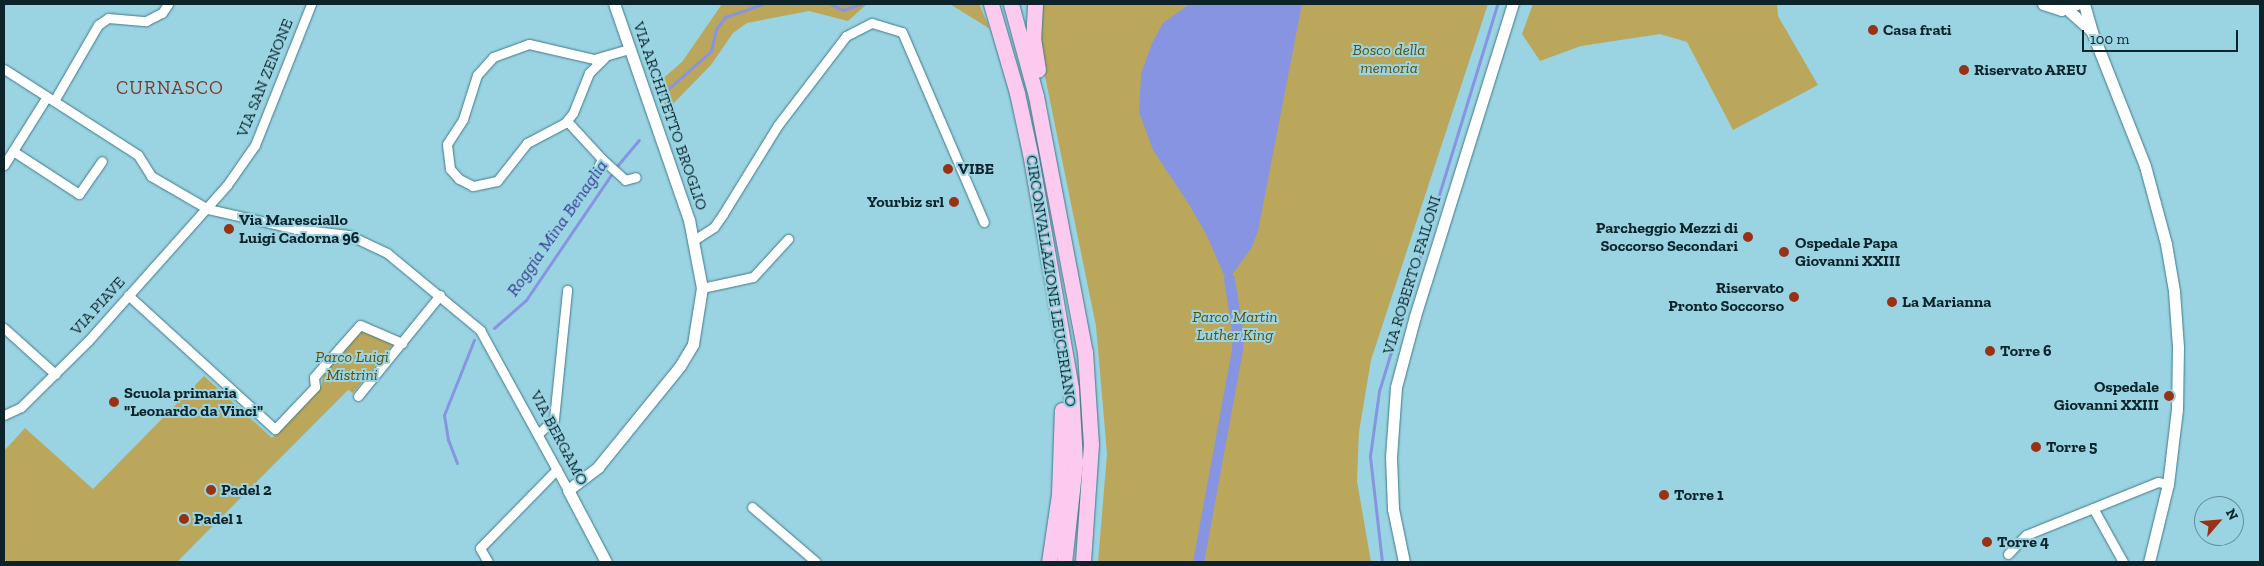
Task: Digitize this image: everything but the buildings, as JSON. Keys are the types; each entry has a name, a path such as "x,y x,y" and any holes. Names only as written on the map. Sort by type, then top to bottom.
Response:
{"highway":[{"name":"CIRCONVALLAZIONE LEUCERIANO","path":"991,4 1017,93 1028,144 1065,349 1074,464 1064,562"},
{"path":"1011,4 1036,96"},
{"path":"1034,4 1033,38 1040,80 1036,96"},
{"name":"CIRCONVALLAZIONE LEUCERIANO","path":"1036,96 1079,320 1090,396 1091,444 1082,562"},
{"path":"1050,562 1059,494 1063,424 1060,376 1065,349"}],"street":[{"path":"4,165 98,25 108,18 146,21 162,13 168,4"},
{"name":"VIA SAN ZENONE","path":"208,209 255,145 311,4"},
{"name":"VIA ARCHITETTO BROGLIO","path":"568,490 598,467 680,366 693,344 702,288 694,240 614,4"},
{"name":"VIA ROBERTO FAILONI","path":"1404,562 1393,509 1391,457 1396,387 1418,306 1513,4"},
{"path":"2043,4 2054,9 2072,6 2092,32"},
{"path":"2084,4 2092,32 2137,140 2154,196 2169,263 2178,336 2178,378 2168,484 2149,562"},
{"path":"694,240 714,227 778,125 846,36 872,23 902,32 984,222"},
{"path":"604,57 589,73 580,100 567,121 527,143 497,181 473,186 459,179 450,169 447,144 463,120 477,75 493,57 528,44 583,58 604,57 628,49"},
{"name":"VIA BERGAMO","path":"4,69 138,155 151,176 208,209 296,230 362,239 387,253 440,295 480,330 606,562"},
{"path":"567,121 600,163 625,180 636,177"},
{"path":"13,151 78,194 102,162"},
{"name":"VIA PIAVE","path":"4,416 21,408 55,374 208,209"},
{"path":"702,288 753,276 788,239"},
{"path":"538,434 554,418 567,290"},
{"path":"128,295 275,429 315,387 314,377 360,325 402,343"},
{"path":"358,396 440,295"},
{"path":"4,328 55,374"},
{"path":"488,562 480,548 557,469"},
{"path":"2008,554 2026,535 2158,482 2168,484"},
{"path":"752,508 816,562"},
{"path":"2093,508 2123,562"}],"green space":[{"path":"722,4 867,4 848,21 809,11 747,23 733,33 711,65 666,111 660,81 682,62"},
{"path":"950,4 979,4 990,29"},
{"name":"Parco Martin Luther King","path":"1041,4 1488,4 1371,360 1359,432 1357,481 1371,562 1098,562 1107,454 1096,326 1040,52"},
{"path":"1533,4 1777,4 1778,16 1818,85 1733,130 1687,42 1660,34 1581,46 1540,61 1522,34"},
{"name":"Parco Luigi Mistrini","path":"360,330 394,343 353,393 348,390 177,562 7,562 4,558 4,451 25,428 93,489 204,376 272,438 322,385 323,374"}],"water":[{"path":"1190,4 1302,4 1258,231 1252,247 1229,279 1224,275 1207,236 1190,206 1153,150 1139,112 1141,74 1152,43 1163,23"}],"waterway":[{"name":"Roggia Mina Benaglia","path":"659,97 711,51 716,29 725,17 762,4"},
{"name":"Roggia Mina Benaglia","path":"830,4 843,10 860,4"},
{"path":"1382,562 1370,456 1379,391 1497,4"},
{"name":"Roggia Mina Benaglia","path":"494,328 526,300 617,166 639,140"},
{"path":"1198,562 1237,349 1238,336 1229,279"},
{"name":"Roggia Mina Benaglia","path":"457,463 448,440 444,415 474,340"}],"place":[{"name":"Casa frati","path":"1873,30"},
{"name":"Riservato AREU","path":"1964,70"},
{"name":"VIBE","path":"948,169"},
{"name":"Yourbiz srl","path":"954,202"},
{"name":"Via Maresciallo Luigi Cadorna 96","path":"229,229"},
{"name":"Parcheggio Mezzi di Soccorso Secondari","path":"1748,237"},
{"name":"Ospedale Papa Giovanni XXIII","path":"1784,252"},
{"name":"Riservato Pronto Soccorso","path":"1794,297"},
{"name":"La Marianna","path":"1892,302"},
{"name":"Torre 6","path":"1990,351"},
{"name":"Ospedale Giovanni XXIII","path":"2169,396"},
{"name":"Scuola primaria \"Leonardo da Vinci\"","path":"114,402"},
{"name":"Torre 5","path":"2036,447"},
{"name":"Padel 2","path":"211,490"},
{"name":"Torre 1","path":"1664,495"},
{"name":"Padel 1","path":"184,519"},
{"name":"Torre 4","path":"1987,542"}],"district":[{"name":"CURNASCO","path":"170,88"}],"park label":[{"name":"Bosco della memoria","path":"1389,59"}]}
